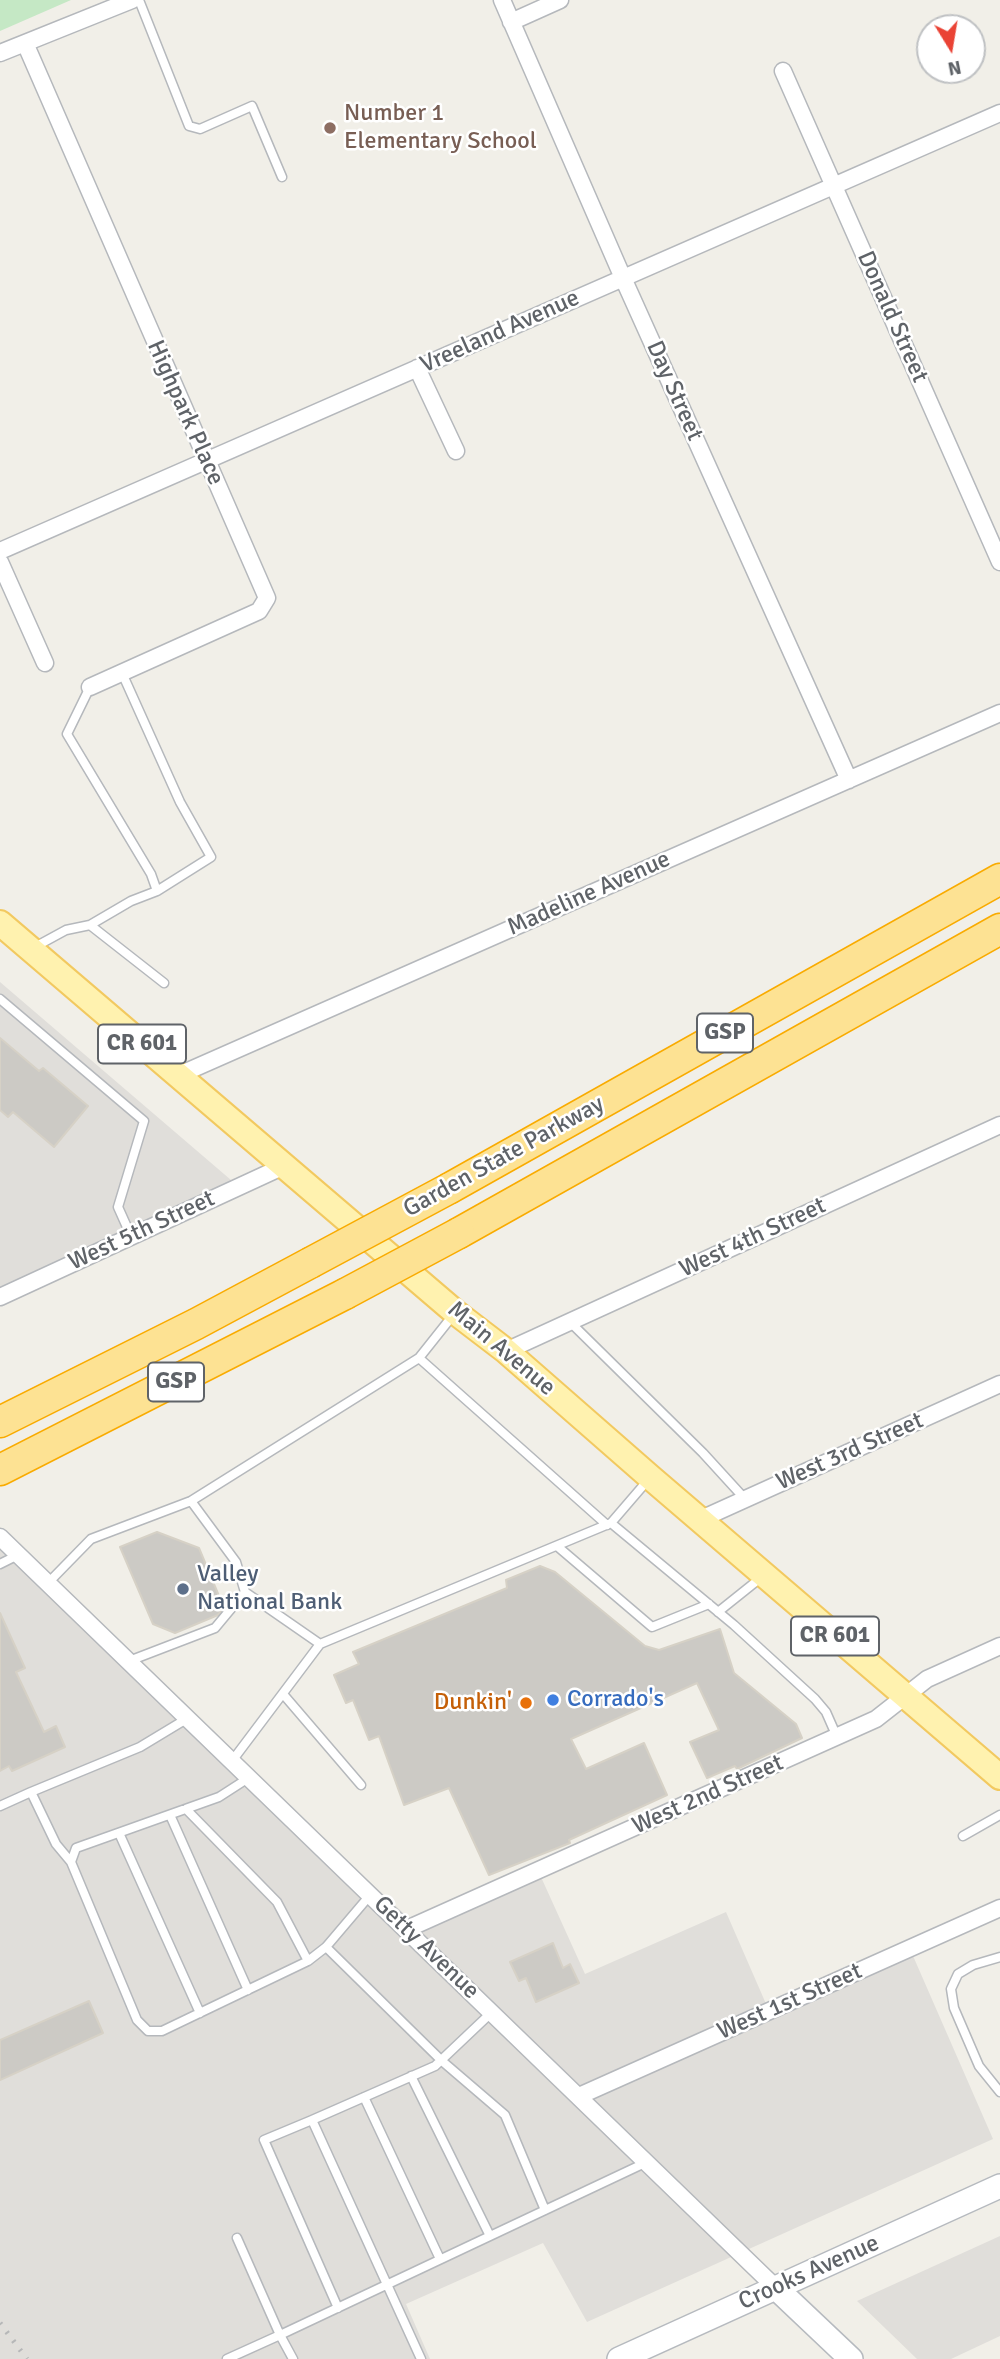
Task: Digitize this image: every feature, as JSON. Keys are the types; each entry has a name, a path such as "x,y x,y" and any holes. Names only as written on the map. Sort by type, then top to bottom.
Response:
{"highway":[{"name":"Garden State Parkway","path":"0,1422 196,1324 450,1188 1000,878"},
{"name":"Garden State Parkway","path":"3,1469 460,1233 1000,929"}],"main road":[{"name":"Main Avenue","path":"0,923 456,1312 506,1351 650,1478 1000,1777"}],"street":[{"path":"0,53 132,0"},
{"name":"Day Street","path":"502,0 623,278 849,780"},
{"path":"512,22 560,0"},
{"name":"Highpark Place","path":"25,43 267,598 259,611 90,687"},
{"name":"Donald Street","path":"783,71 1000,562"},
{"name":"Vreeland Avenue","path":"0,551 1000,113"},
{"path":"417,368 456,451"},
{"path":"0,562 45,663"},
{"name":"Madeline Avenue","path":"178,1075 1000,713"},
{"name":"West 4th Street","path":"506,1351 1000,1125"},
{"name":"West 5th Street","path":"0,1297 284,1166"},
{"name":"West 3rd Street","path":"699,1520 1000,1384"},
{"name":"Getty Avenue","path":"0,1537 851,2359"},
{"name":"West 2nd Street","path":"407,1930 876,1719 927,1679 1000,1646"},
{"name":"West 1st Street","path":"579,2096 1000,1908"},
{"name":"Crooks Avenue","path":"619,2359 1000,2186"}],"lane":[{"path":"139,0 189,126 200,129 252,106 282,177"},
{"path":"31,949 66,930 90,925 131,901 157,891 211,857 180,802 122,673"},
{"path":"90,687 67,734 151,874 157,891"},
{"path":"90,925 164,982"},
{"path":"0,999 144,1121 118,1207 131,1236"},
{"path":"48,1583 91,1539 191,1501 419,1358 456,1312"},
{"path":"570,1322 703,1453 745,1499"},
{"path":"419,1358 609,1524 709,1604 815,1699 825,1712 837,1737"},
{"path":"232,1760 320,1644 609,1524 650,1478"},
{"path":"191,1501 236,1562 245,1592 320,1644"},
{"path":"557,1546 652,1627 709,1604"},
{"path":"0,1564 18,1555"},
{"path":"718,1612 764,1575"},
{"path":"129,1661 215,1628 245,1592"},
{"path":"283,1693 361,1785"},
{"path":"0,1806 140,1747 188,1718"},
{"path":"71,1862 76,1848 219,1797 250,1777"},
{"path":"31,1791 56,1844 71,1862 137,2020 148,2031 162,2031 308,1961 326,1947 370,1894"},
{"path":"186,1809 277,1902 308,1961"},
{"path":"170,1815 248,1990"},
{"path":"963,1836 1000,1815"},
{"path":"119,1833 200,2013"},
{"path":"326,1947 442,2060 505,2115 545,2210"},
{"path":"1000,1957 973,1965 958,1974 951,1989 954,2008 979,2066 1000,2092"},
{"path":"338,2308 264,2140 435,2066 492,2012"},
{"path":"411,2076 490,2236"},
{"path":"364,2096 440,2259"},
{"path":"312,2120 421,2359"},
{"path":"227,2359 647,2162"},
{"path":"237,2238 293,2359"}],"shaded area":[{"path":"0,982 238,1186 0,1300"},
{"path":"7,1543 414,1923 536,1866 585,1974 726,1912 770,2013 910,1949 993,2139 587,2322 543,2243 406,2304 430,2359 0,2359 0,1546"},
{"path":"1000,2236 1000,2336 951,2359 917,2359 857,2301"}],"green space":[{"path":"0,0 71,0 0,31"}],"building":[{"path":"0,1038 39,1071 43,1068 88,1106 54,1147 13,1112 8,1117 0,1110"},
{"path":"157,1532 199,1548 224,1608 218,1615 175,1633 153,1624 120,1547"},
{"path":"540,1566 555,1572 645,1646 659,1650 720,1629 734,1673 796,1724 802,1738 737,1769 735,1766 707,1778 690,1742 719,1730 697,1683 571,1739 586,1769 644,1743 667,1795 569,1840 570,1843 489,1875 449,1788 404,1805 379,1736 369,1740 353,1700 346,1703 334,1675 359,1664 353,1652 507,1588 506,1580"},
{"path":"0,1613 25,1668 16,1672 44,1732 56,1726 65,1747 12,1771 9,1766 0,1771"},
{"path":"553,1943 563,1968 570,1964 579,1983 536,2002 526,1978 519,1981 510,1962"},
{"path":"89,2001 103,2033 0,2080 0,2040"}],"railway":[{"path":"0,2323 27,2359"}],"place":[{"name":"Number 1 Elementary School","path":"330,128"},
{"name":"Valley National Bank","path":"183,1589"},
{"name":"Corrado's","path":"553,1700"},
{"name":"Dunkin'","path":"526,1703"}]}
